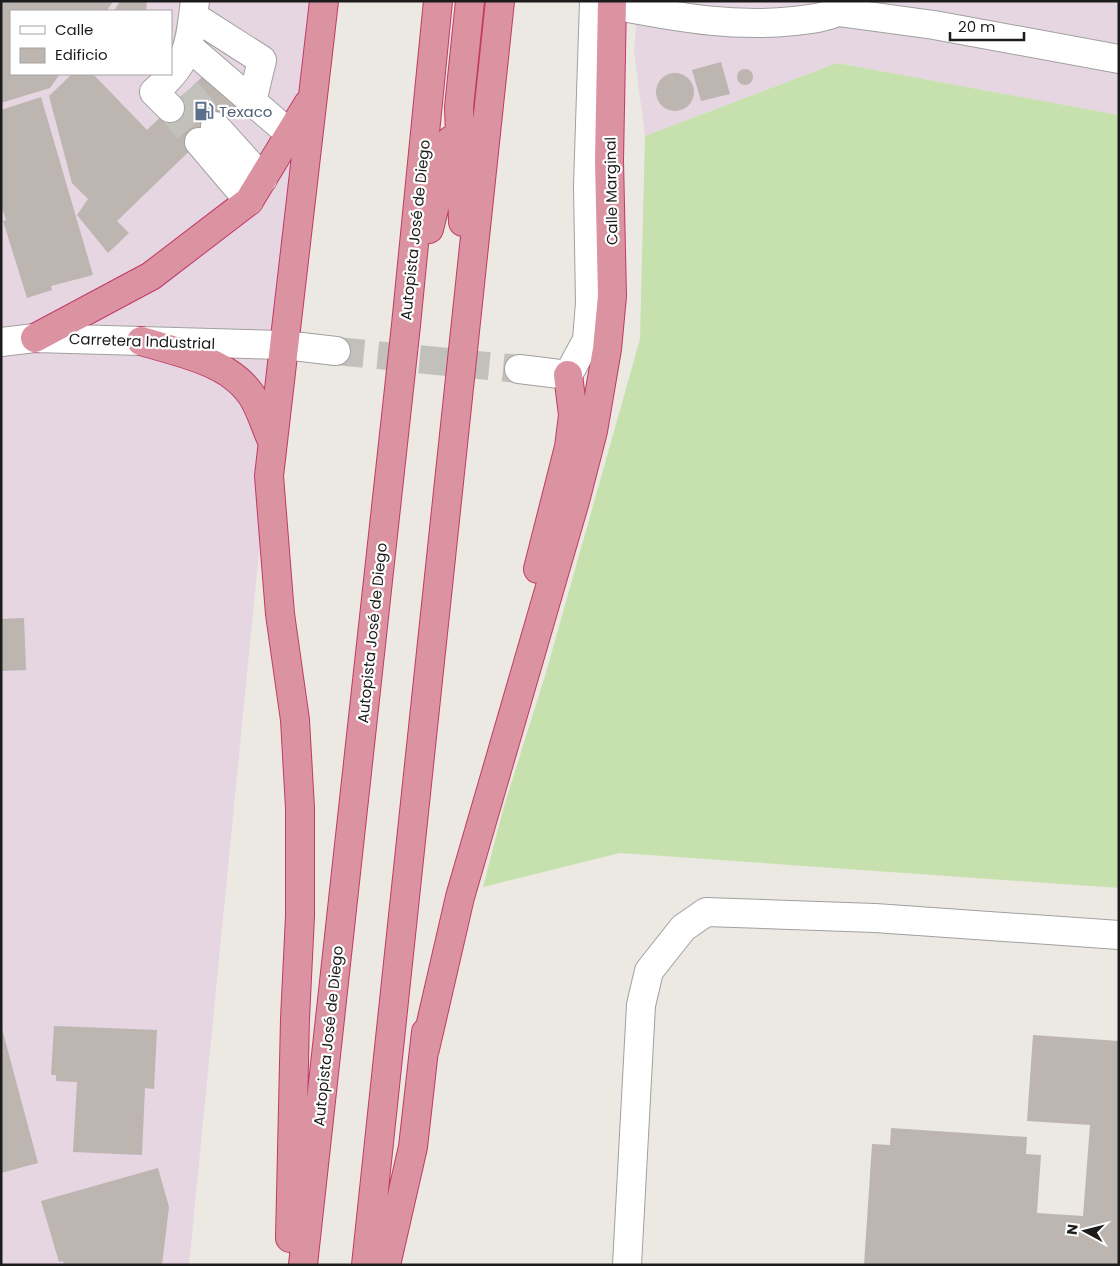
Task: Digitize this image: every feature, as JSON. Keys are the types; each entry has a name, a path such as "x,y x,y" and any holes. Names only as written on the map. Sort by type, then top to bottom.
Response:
{"highway":[{"path":"290,1265 295,1019 300,916 300,808 295,720 280,614 269,476 324,1"},
{"name":"Autopista José de Diego","path":"304,1265 406,325 438,1"},
{"path":"406,325 459,107 470,1"},
{"path":"366,1265 500,1"},
{"name":"Calle Marginal","path":"425,1049 460,897 575,501 593,432 602,380 610,323 612,286 606,2"},
{"path":"35,338 151,276 256,190 313,96"},
{"path":"459,107 466,325"},
{"path":"141,341 203,360 231,374 255,400 273,444"},
{"path":"386,1265 413,1148 425,1049 430,975 446,897 514,662 551,511 569,447 573,415 568,375"}],"street":[{"path":"606,2 697,21 762,24 825,18 839,6 1119,59"},
{"name":"Calle Marginal","path":"568,375 587,340 590,303 588,186 606,2"},
{"path":"177,92 189,47 194,9 262,60 252,102"},
{"path":"189,47 290,134"},
{"path":"207,134 256,190"},
{"name":"Carretera Industrial","path":"1,342 35,338 284,345 336,351"},
{"path":"519,369 568,375"},
{"path":"627,1265 641,1005 649,971 683,928 706,912 875,918 1119,936"}],"shaded area":[{"path":"1,1 313,1 189,1265 1,1265"},
{"path":"638,1 1119,1 1119,115 837,63 645,136 634,51"}],"green space":[{"path":"837,63 1119,115 1119,888 620,853 483,887 504,806 545,676 640,339 645,136"}],"building":[{"path":"1,1 113,1 108,10 10,10 10,75 59,75 50,88 1,103"},
{"path":"120,1 147,1 146,10 115,10"},
{"path":"721,62 730,94 701,101 692,70"},
{"path":"745,69 751,71 753,77 751,83 745,85 739,83 737,77 739,71"},
{"path":"675,73 689,78 694,92 689,106 675,111 661,106 656,92 661,78"},
{"path":"205,74 236,106 117,221 129,233 108,253 77,215 88,199 72,183 49,96 71,75 94,75 147,130"},
{"path":"41,97 93,275 51,286 52,290 27,298 3,221 6,220 1,205 1,110"},
{"path":"24,618 26,670 1,671 1,619"},
{"path":"1,1025 38,1163 1,1173"},
{"path":"54,1026 157,1030 154,1089 145,1088 142,1155 73,1152 77,1082 56,1081 56,1075 51,1075"},
{"path":"1033,1035 1119,1041 1119,1265 864,1265 872,1144 890,1145 891,1128 1027,1137 1026,1154 1041,1155 1037,1213 1083,1216 1090,1125 1027,1121"},
{"path":"158,1168 169,1207 162,1265 64,1265 63,1261 59,1262 41,1201"}],"tunnel":[{"path":"187,91 215,126"},
{"path":"170,108 199,142"},
{"path":"336,351 519,369"}],"place":[{"name":"Texaco","path":"204,111"}]}
